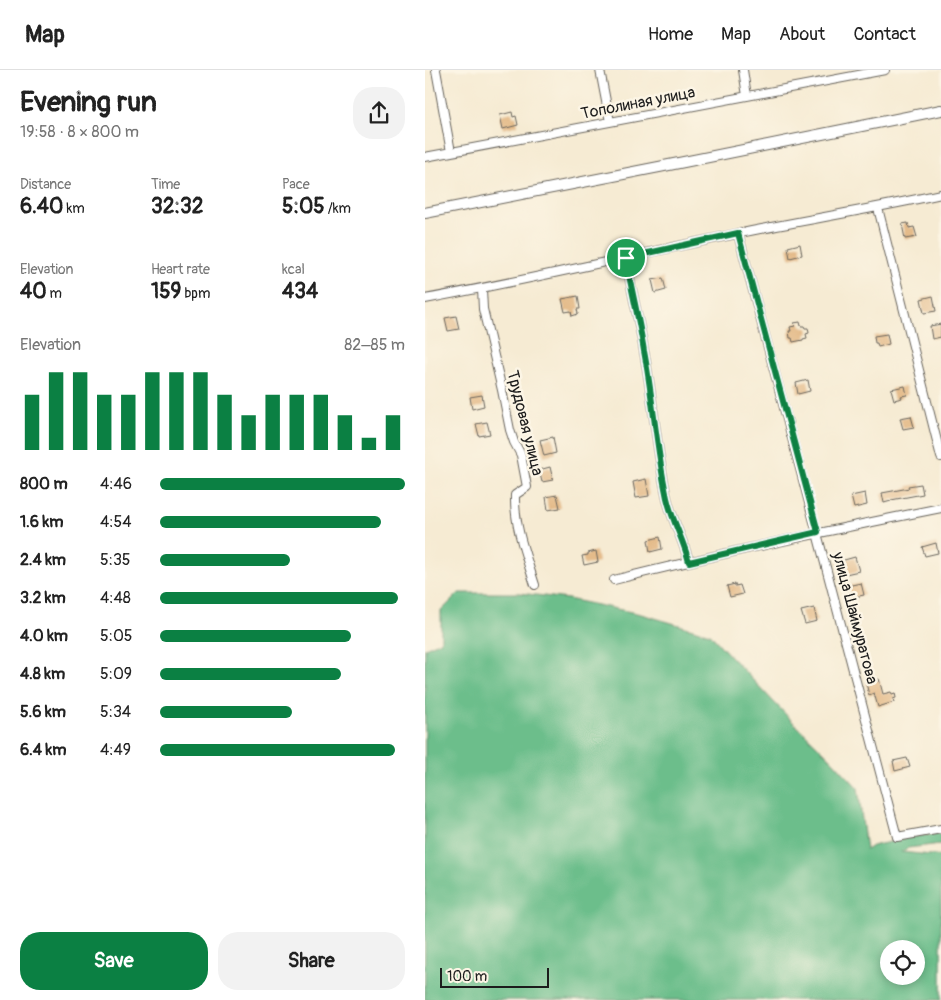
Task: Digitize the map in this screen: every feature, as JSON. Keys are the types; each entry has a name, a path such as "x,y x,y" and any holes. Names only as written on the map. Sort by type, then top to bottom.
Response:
{"main road":[{"path":"425,212 941,110"}],"street":[{"path":"436,70 451,152"},
{"path":"600,70 610,122"},
{"path":"743,70 747,96"},
{"name":"Тополиная улица","path":"425,157 885,70"},
{"path":"425,299 482,289 738,233 878,208 941,194"},
{"path":"878,208 941,457"},
{"name":"улица Шаймуратова","path":"738,233 897,837 941,829"},
{"path":"626,258 629,282 644,350 666,495 673,521 686,550 689,562"},
{"name":"Трудовая улица","path":"482,289 483,309 510,430 521,455 527,487 515,495 514,506 535,585"},
{"path":"614,580 818,532 941,508"}],"green space":[{"path":"459,593 520,593 568,599 641,614 710,634 858,788 866,850 872,846 941,833 941,844 908,848 901,852 941,856 941,1000 425,1000 425,648 441,641 441,611"}],"building":[{"path":"512,112 513,117 516,116 518,125 503,129 500,115"},
{"path":"908,223 909,228 914,227 917,237 905,239 902,224"},
{"path":"800,244 802,255 790,258 788,247"},
{"path":"663,278 666,290 655,293 652,280"},
{"path":"578,296 580,309 577,309 578,314 572,316 571,311 565,312 562,299"},
{"path":"933,296 936,311 924,313 921,299"},
{"path":"456,316 459,329 448,331 445,318"},
{"path":"800,322 801,326 808,328 809,333 806,334 807,338 793,342 792,338 790,338 790,327 795,326 794,323"},
{"path":"941,324 941,337 932,339 930,326"},
{"path":"887,334 889,344 878,347 874,336"},
{"path":"808,380 810,391 798,394 796,383"},
{"path":"905,386 907,395 894,400 891,389"},
{"path":"482,395 484,406 472,409 470,397"},
{"path":"911,416 914,427 903,429 900,418"},
{"path":"487,422 490,434 479,436 476,424"},
{"path":"553,437 556,453 544,456 540,440"},
{"path":"550,467 553,480 542,482 539,470"},
{"path":"646,479 649,496 636,498 633,482"},
{"path":"921,484 923,494 884,503 882,493"},
{"path":"865,493 867,505 854,508 851,496"},
{"path":"557,495 560,508 548,510 546,497"},
{"path":"660,537 662,549 650,552 648,540"},
{"path":"936,543 938,553 925,556 922,547"},
{"path":"596,551 598,562 584,565 582,556"},
{"path":"855,557 859,571 841,575 837,562"},
{"path":"861,583 864,595 850,598 847,586"},
{"path":"735,584 735,586 740,585 743,594 730,597 727,586"},
{"path":"814,608 817,621 805,624 801,611"},
{"path":"879,679 883,694 895,693 896,698 893,699 894,702 878,707 874,693 869,695 866,683"},
{"path":"907,758 910,767 895,771 893,761"}],"route":[{"path":"738,233 818,532 689,562 686,550 673,521 666,495 644,350 629,282 626,258 738,233"}]}
